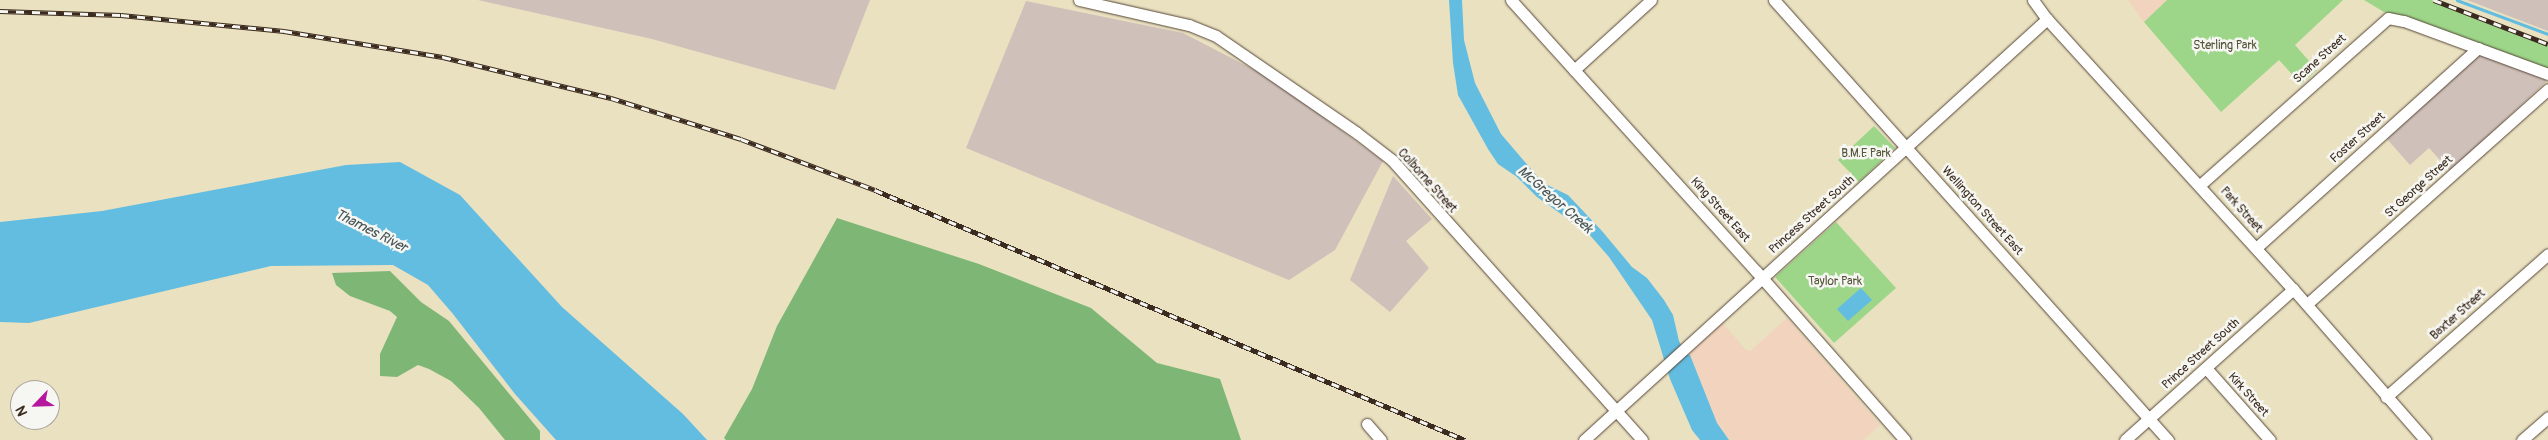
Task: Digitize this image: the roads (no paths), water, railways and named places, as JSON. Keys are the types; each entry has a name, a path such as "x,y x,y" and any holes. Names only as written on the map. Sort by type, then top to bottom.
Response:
{"street":[{"name":"Colborne Street","path":"1079,0 1189,25 1216,36 1357,133 1392,160 1642,440"},
{"name":"King Street East","path":"1511,0 1762,278 1905,440"},
{"path":"1574,70 1651,0"},
{"name":"Wellington Street East","path":"1774,0 2168,440"},
{"name":"Park Street","path":"2034,1 2047,19 2294,289 2425,440"},
{"name":"Scane Street","path":"2200,185 2388,18 2404,21 2478,48"},
{"name":"Princess Street South","path":"1584,440 2047,19"},
{"path":"2478,48 2548,74"},
{"name":"Foster Street","path":"2256,248 2478,48"},
{"name":"St George Street","path":"2306,304 2548,89"},
{"name":"Baxter Street","path":"2386,397 2548,254"},
{"name":"Prince Street South","path":"2125,440 2294,289"},
{"name":"Kirk Street","path":"2206,368 2270,440"},
{"path":"2522,440 2548,417"},
{"path":"1367,424 1382,440"}],"water":[{"name":"McGregor Creek","path":"1449,0 1462,0 1464,40 1475,83 1501,134 1543,183 1568,195 1632,267 1647,278 1664,300 1673,315 1679,341 1686,354 1690,355 1717,423 1729,440 1700,440 1692,430 1670,379 1652,320 1609,257 1588,233 1537,197 1517,177 1498,164 1488,149 1458,95 1453,63"},
{"name":"Thames River","path":"400,162 460,195 562,307 683,414 707,440 556,440 515,394 428,285 393,265 271,266 29,323 0,322 0,222 102,211 346,165"},
{"path":"1861,288 1872,300 1848,321 1837,309"}],"waterway":[{"path":"2457,0 2548,34"}],"railway":[{"path":"2434,0 2548,44"},
{"path":"0,11 121,15 284,31 443,57 611,98 741,139 875,190 1465,440"}],"park label":[{"name":"Sterling Park","path":"2225,46"},
{"name":"B.M.E Park","path":"1866,154"},
{"name":"Taylor Park","path":"1835,282"}]}
